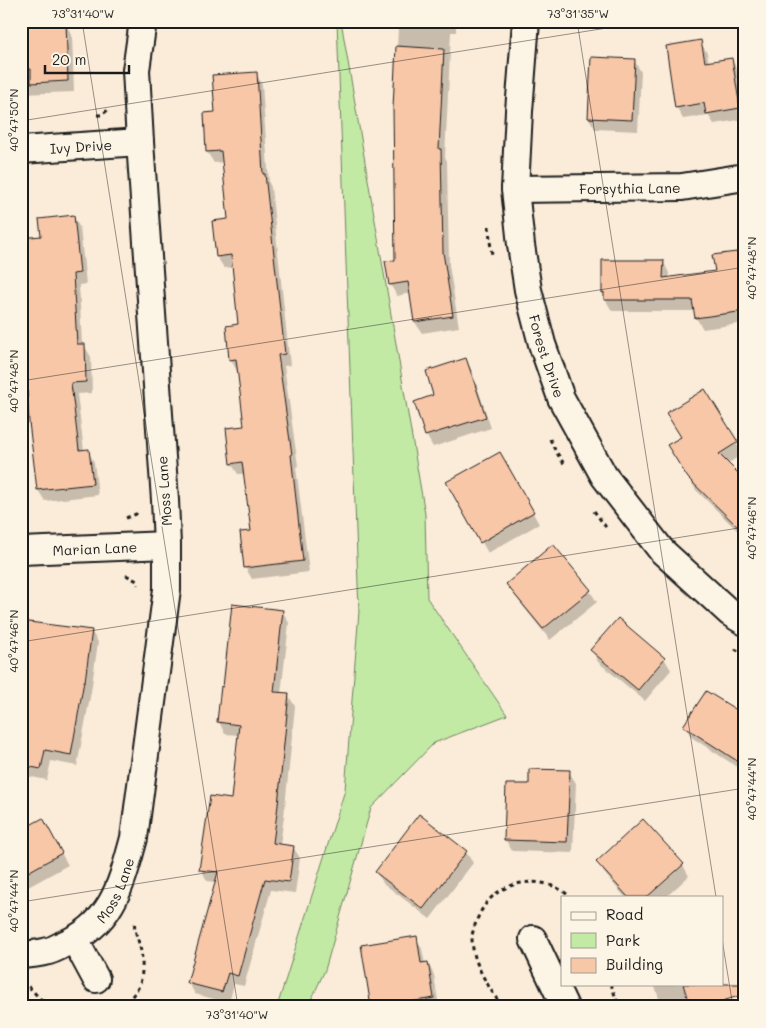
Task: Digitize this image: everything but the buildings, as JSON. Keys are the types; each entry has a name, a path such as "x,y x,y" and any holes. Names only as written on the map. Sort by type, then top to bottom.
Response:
{"street":[{"name":"Moss Lane","path":"21,955 46,952 76,940 99,922 114,899 124,875 134,838 167,589 168,545 136,70 143,21"},
{"name":"Forest Drive","path":"526,21 518,111 516,189 521,244 528,290 542,344 561,398 604,476 662,551 730,613 745,622"},
{"name":"Ivy Drive","path":"21,150 140,142"},
{"name":"Forsythia Lane","path":"516,189 682,187 745,177"},
{"name":"Marian Lane","path":"21,551 168,545"},
{"path":"533,939 565,1007"},
{"path":"76,940 96,980"}],"path":[{"path":"94,116 101,115 108,110 109,103"},
{"path":"122,519 136,514 138,504"},
{"path":"125,574 136,581 140,591"},
{"path":"502,1007 481,972 474,955 472,935 478,915 490,898 507,887 527,881 548,884 566,892 569,896"},
{"path":"21,984 28,986 48,1007"},
{"path":"612,986 620,1007"}],"green space":[{"path":"337,21 341,21 425,514 427,598 507,715 434,743 371,808 325,970 308,1007 277,1007 345,790 359,611"}]}
